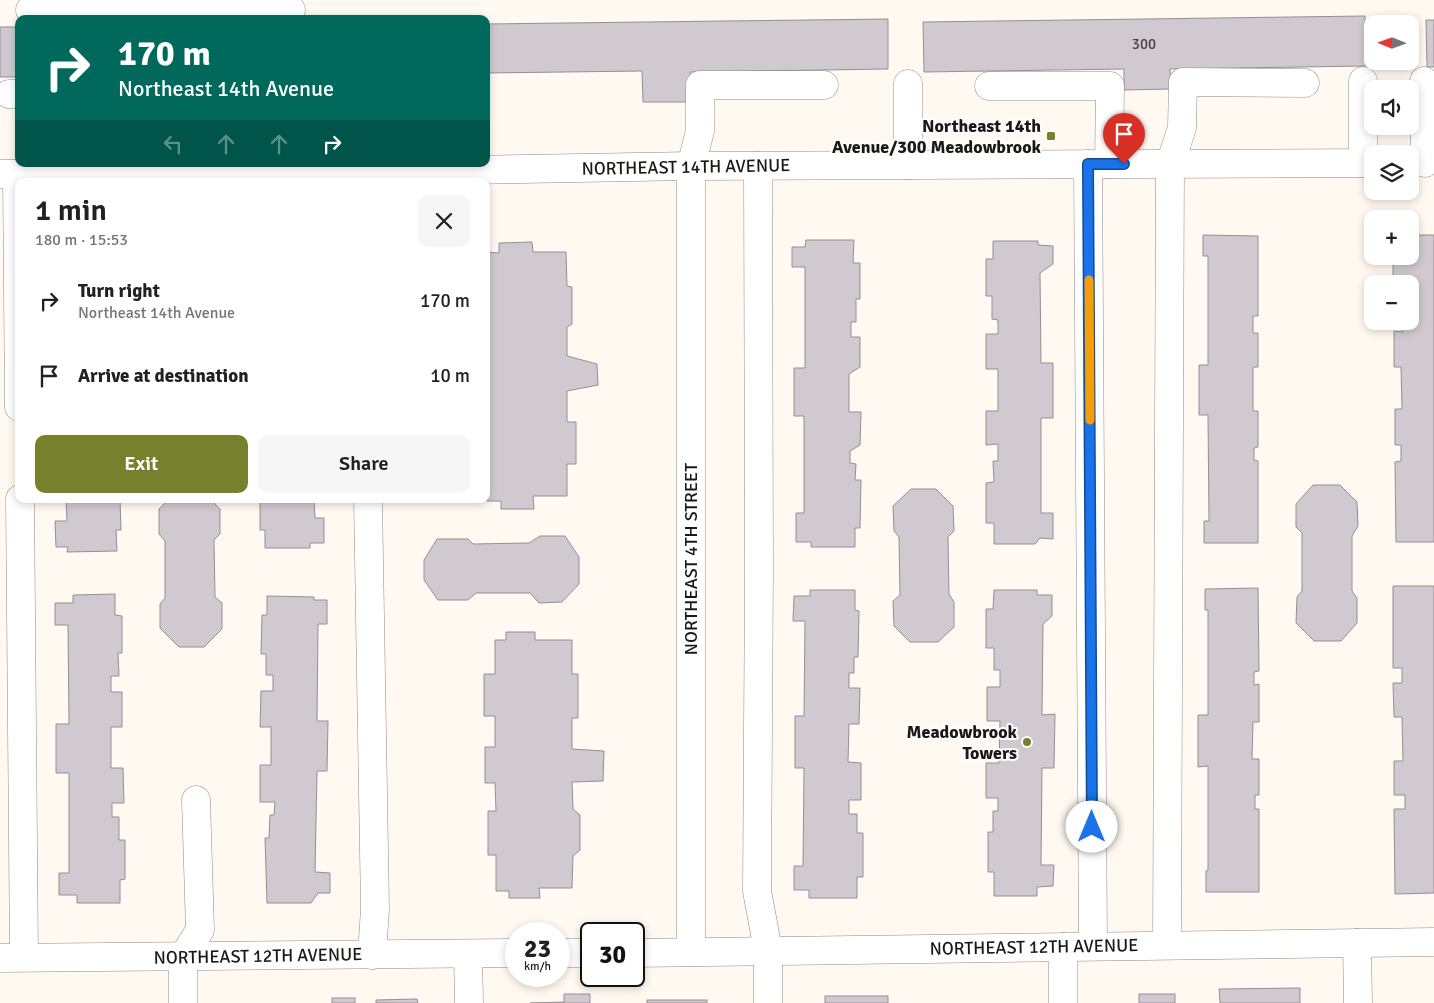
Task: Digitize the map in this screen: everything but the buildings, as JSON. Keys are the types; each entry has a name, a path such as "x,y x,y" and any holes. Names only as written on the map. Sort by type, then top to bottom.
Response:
{"street":[{"path":"30,10 121,14 205,14 291,10"},
{"path":"1363,81 1367,145"},
{"path":"1423,163 1424,81"},
{"path":"1167,945 1170,164 1182,128 1183,82 1306,83"},
{"path":"908,84 908,165"},
{"name":"NORTHEAST 4TH STREET","path":"692,952 691,166 700,131 700,85 824,85"},
{"path":"989,86 1110,86 1099,164 1093,946"},
{"name":"NORTHEAST 14TH AVENUE","path":"8,174 124,168 196,173 363,176 691,166 1364,163"},
{"path":"758,166 760,570 757,891 768,950 768,1003"},
{"path":"8,174 15,322"},
{"path":"12,958 20,503"},
{"path":"368,503 375,909 372,955"},
{"path":"183,1003 183,957 200,930 196,800"},
{"name":"NORTHEAST 12TH AVENUE","path":"645,953 1434,942"},
{"path":"1357,943 1358,1003"},
{"path":"1063,947 1063,1003"},
{"path":"468,954 469,1003"},
{"name":"NORTHEAST 12TH AVENUE","path":"12,958 505,954"}],"slow traffic":[{"path":"1089,280 1090,420"}],"place":[{"name":"Northeast 14th Avenue/300 Meadowbrook","path":"1051,136"},
{"name":"Meadowbrook Towers","path":"1027,742"}],"route":[{"path":"1092,827 1088,164 1124,164"}]}
